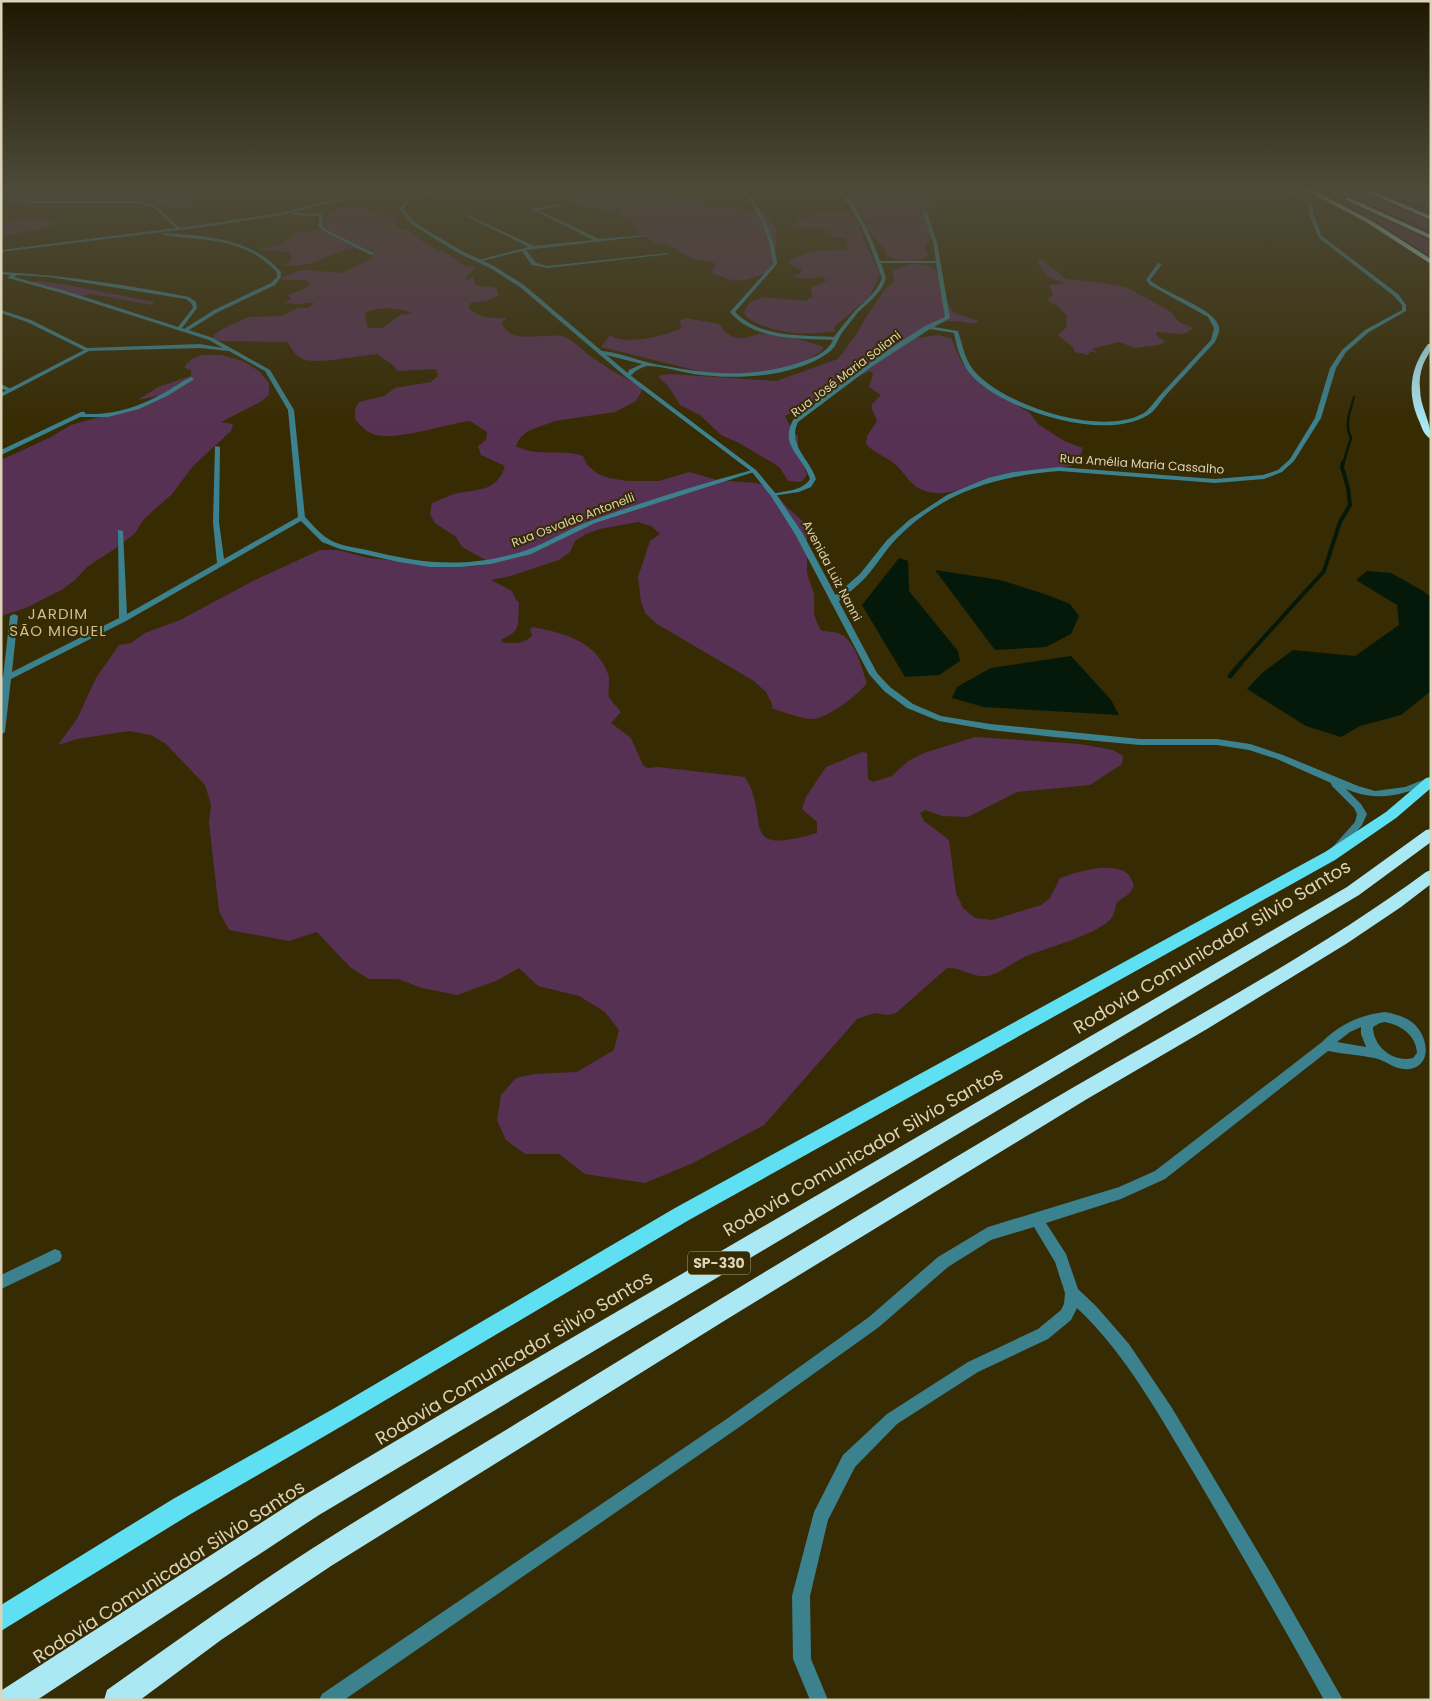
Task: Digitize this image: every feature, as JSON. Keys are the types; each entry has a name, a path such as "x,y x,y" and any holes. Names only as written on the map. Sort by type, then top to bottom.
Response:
{"highway":[{"path":"1431,346 1421,357 1415,375 1417,404 1431,436"},
{"path":"1,1618 181,1507 340,1416 682,1214 1330,856 1391,815 1431,780"},
{"name":"Rodovia Comunicador Silvio Santos","path":"12,1700 310,1506 473,1408 1222,970 1353,891 1431,834"},
{"name":"SP-330","path":"117,1700 212,1631 322,1557 716,1314 1080,1093 1201,1024 1340,939 1431,876"}],"street":[{"path":"183,329 273,284 279,277 279,272 274,268"},
{"name":"Avenida Luiz Nanni","path":"492,268 522,286 628,376 754,471 774,495 799,534 873,674 882,684 910,706 939,718 990,727 1140,742 1217,742 1250,747 1280,757 1355,789 1375,794 1406,790 1431,780"},
{"path":"771,268 732,312 746,324 762,331 836,339"},
{"path":"600,352 646,364 713,376 746,376 773,373 796,366 834,346 836,339 860,307 883,285 884,278 880,268"},
{"path":"941,268 948,318 956,332 960,350 970,369 987,385 1030,408 1072,421 1092,423 1130,421 1146,414 1213,341 1218,332 1216,323 1210,316 1148,280 1157,268"},
{"name":"Rua Amélia Maria Cassalho","path":"834,600 863,575 893,538 931,506 958,490 990,480 1059,469 1232,481 1264,477 1280,471 1292,460 1318,418 1333,368 1344,351 1367,331 1404,311 1404,305 1396,295 1361,268"},
{"path":"1,273 49,276 187,298 194,302 194,308 183,329"},
{"path":"10,278 18,273"},
{"path":"1,277 67,292 183,329 211,339 267,370 291,410 302,518 123,619 4,679"},
{"path":"1,311 30,322 88,350"},
{"name":"Rua José Maria Soliani","path":"774,495 804,489 810,485 812,479 810,471 791,438 791,431 795,421 863,370 927,327 948,318"},
{"path":"927,327 956,332"},
{"path":"200,346 211,339"},
{"path":"1,394 88,350 200,346 233,351"},
{"path":"615,365 630,360"},
{"path":"628,376 632,371 646,364"},
{"path":"79,415 106,416 130,411 161,398 190,379"},
{"path":"1,386 10,390"},
{"path":"1,453 92,409"},
{"path":"217,447 216,522 222,564"},
{"name":"Rua Osvaldo Antonelli","path":"302,518 325,540 343,547 398,560 430,565 461,565 491,562 528,552 594,522 685,490 754,471"},
{"path":"120,531 123,619"},
{"path":"1,732 4,679 14,616"},
{"name":"Avenida Luiz Nanni","path":"1326,777 1358,806 1362,814 1358,823 1330,856"},
{"path":"328,1700 733,1423 874,1322 943,1262 988,1234 1121,1193 1160,1175 1326,1046 1344,1028 1355,1023 1385,1017 1404,1023 1427,1045 1423,1056 1419,1061 1412,1063 1392,1060 1382,1054 1368,1039 1365,1032 1366,1025 1371,1020"},
{"path":"1326,1046 1382,1054"},
{"path":"819,1700 802,1659 801,1596 820,1518 849,1461 892,1419 973,1367 1043,1334 1066,1316 1071,1305 1072,1293 1062,1259 1036,1218"},
{"path":"1,1282 56,1256"},
{"path":"1072,1293 1108,1329 1144,1376 1258,1564 1334,1700"}],"shaded area":[{"path":"351,268 476,268 467,276 465,281 473,276 476,285 496,288 499,295 487,301 470,303 469,308 473,312 487,317 507,318 502,322 506,330 512,334 530,337 565,337 610,369 644,387 636,401 615,412 555,421 528,431 520,438 516,446 533,452 566,453 583,456 587,465 598,474 627,481 659,481 689,472 717,480 756,483 772,489 787,507 807,525 807,573 814,594 814,614 818,625 822,631 838,633 849,642 854,648 867,683 857,694 842,705 819,718 805,718 771,708 773,706 766,692 754,681 657,624 645,613 641,602 638,577 650,541 660,534 651,526 638,522 600,529 586,534 575,541 570,552 559,560 511,576 491,580 512,591 519,602 518,625 513,633 502,639 502,642 514,643 525,641 532,636 530,629 533,627 556,632 578,640 596,654 603,663 609,677 609,697 621,712 611,723 631,738 643,765 647,768 658,767 745,777 756,807 760,830 765,837 775,840 791,839 817,833 817,822 802,809 806,797 826,767 862,752 867,753 868,779 873,782 892,776 908,761 924,753 975,737 1080,744 1113,750 1123,756 1122,764 1090,785 1017,792 968,817 942,816 925,810 920,813 924,821 949,840 956,893 963,908 975,918 992,920 1041,905 1050,898 1060,878 1085,870 1105,868 1114,868 1129,875 1134,886 1129,894 1117,902 1112,917 1097,929 1024,957 988,976 947,968 896,1013 888,1015 875,1013 857,1019 764,1125 693,1163 645,1183 585,1174 559,1154 525,1154 506,1140 497,1120 501,1095 516,1078 534,1074 577,1072 614,1050 619,1030 605,1012 579,996 538,986 519,968 496,981 457,995 422,988 398,979 369,979 350,967 317,932 289,941 229,930 219,911 209,823 211,805 205,785 166,744 151,735 129,731 77,739 58,745 77,719 96,678 119,645 131,643 145,633 180,620 255,580 320,550 338,550 369,558 455,567 478,566 491,563 462,547 456,537 435,523 430,514 432,503 455,494 487,487 502,474 505,466 481,455 478,446 486,440 487,432 470,421 406,434 382,436 368,431 355,419 355,410 359,402 384,396 395,388 431,382 438,376 436,369 397,371 393,365 377,354 309,361 296,354 288,342 221,341 213,336 222,329 248,317 281,316 298,308 308,308 313,304 313,302 299,304 283,303 291,299 288,295 306,288 311,283 305,280 282,280 281,278 298,271 309,270 341,273","holes":["386,308 405,310 412,314 400,315 383,328 374,328 367,327 365,313"]},
{"path":"714,268 770,268 769,272 738,281 713,274"},
{"path":"799,268 877,268 880,274 870,296 833,328 836,331 815,333 784,332 755,322 746,316 744,312 750,302 764,297 806,301 812,297 811,288 826,281 823,276 807,279 792,277 802,270"},
{"path":"897,268 936,269 944,296 954,313 979,321 970,323 955,321 940,323 921,334 918,338 938,335 951,338 962,363 976,378 994,392 1030,413 1038,424 1064,441 1083,448 1081,454 1071,466 1006,474 951,492 928,492 918,488 893,463 866,444 867,436 877,421 872,404 881,395 869,387 873,375 871,371 857,377 826,397 785,416 792,430 798,436 798,450 807,475 801,482 788,481 780,468 773,463 721,435 700,415 680,405 668,386 658,376 669,374 776,381 838,359 886,288 893,283 892,270"},
{"path":"1042,268 1053,268 1066,279 1128,288 1171,312 1179,322 1193,328 1180,334 1157,332 1156,335 1165,342 1159,345 1135,348 1119,342 1092,349 1097,353 1090,351 1088,355 1075,352 1073,347 1058,335 1066,328 1067,316 1059,307 1047,300 1053,295 1049,285 1066,284 1048,277"},
{"path":"39,281 154,302 152,305 91,294 83,296 31,282"},
{"path":"686,318 720,324 727,333 737,338 760,334 776,335 791,337 822,346 824,349 806,361 767,373 707,373 601,347 610,335 625,340 635,340 666,334 681,328 680,320"},
{"path":"202,355 221,355 243,361 259,371 269,383 269,395 260,402 221,422 233,424 231,431 193,466 172,494 144,519 135,533 87,567 63,589 26,608 1,616 1,460 51,437 71,425 131,408 156,398 158,396 138,400 158,387 191,376 191,370 185,368 185,366 192,359"},
{"path":"899,558 908,561 909,591 958,651 960,661 939,675 905,677 862,605"},
{"path":"935,570 1000,580 1045,594 1070,604 1079,616 1071,634 1046,647 995,650"},
{"path":"1367,571 1391,573 1431,597 1431,691 1401,715 1360,726 1341,737 1306,726 1247,689 1262,673 1293,650 1355,656 1399,625 1397,605 1356,580"},
{"path":"1071,656 1111,700 1119,715 984,707 952,698 957,687 991,668"}],"waterway":[{"path":"1343,464 1351,438 1348,423 1354,397"},
{"path":"1240,664 1324,571 1340,522 1350,505 1348,488 1342,467 1343,462"},
{"path":"1230,676 1241,663"}],"district":[{"name":"JARDIM SÃO MIGUEL","path":"58,622"}]}
